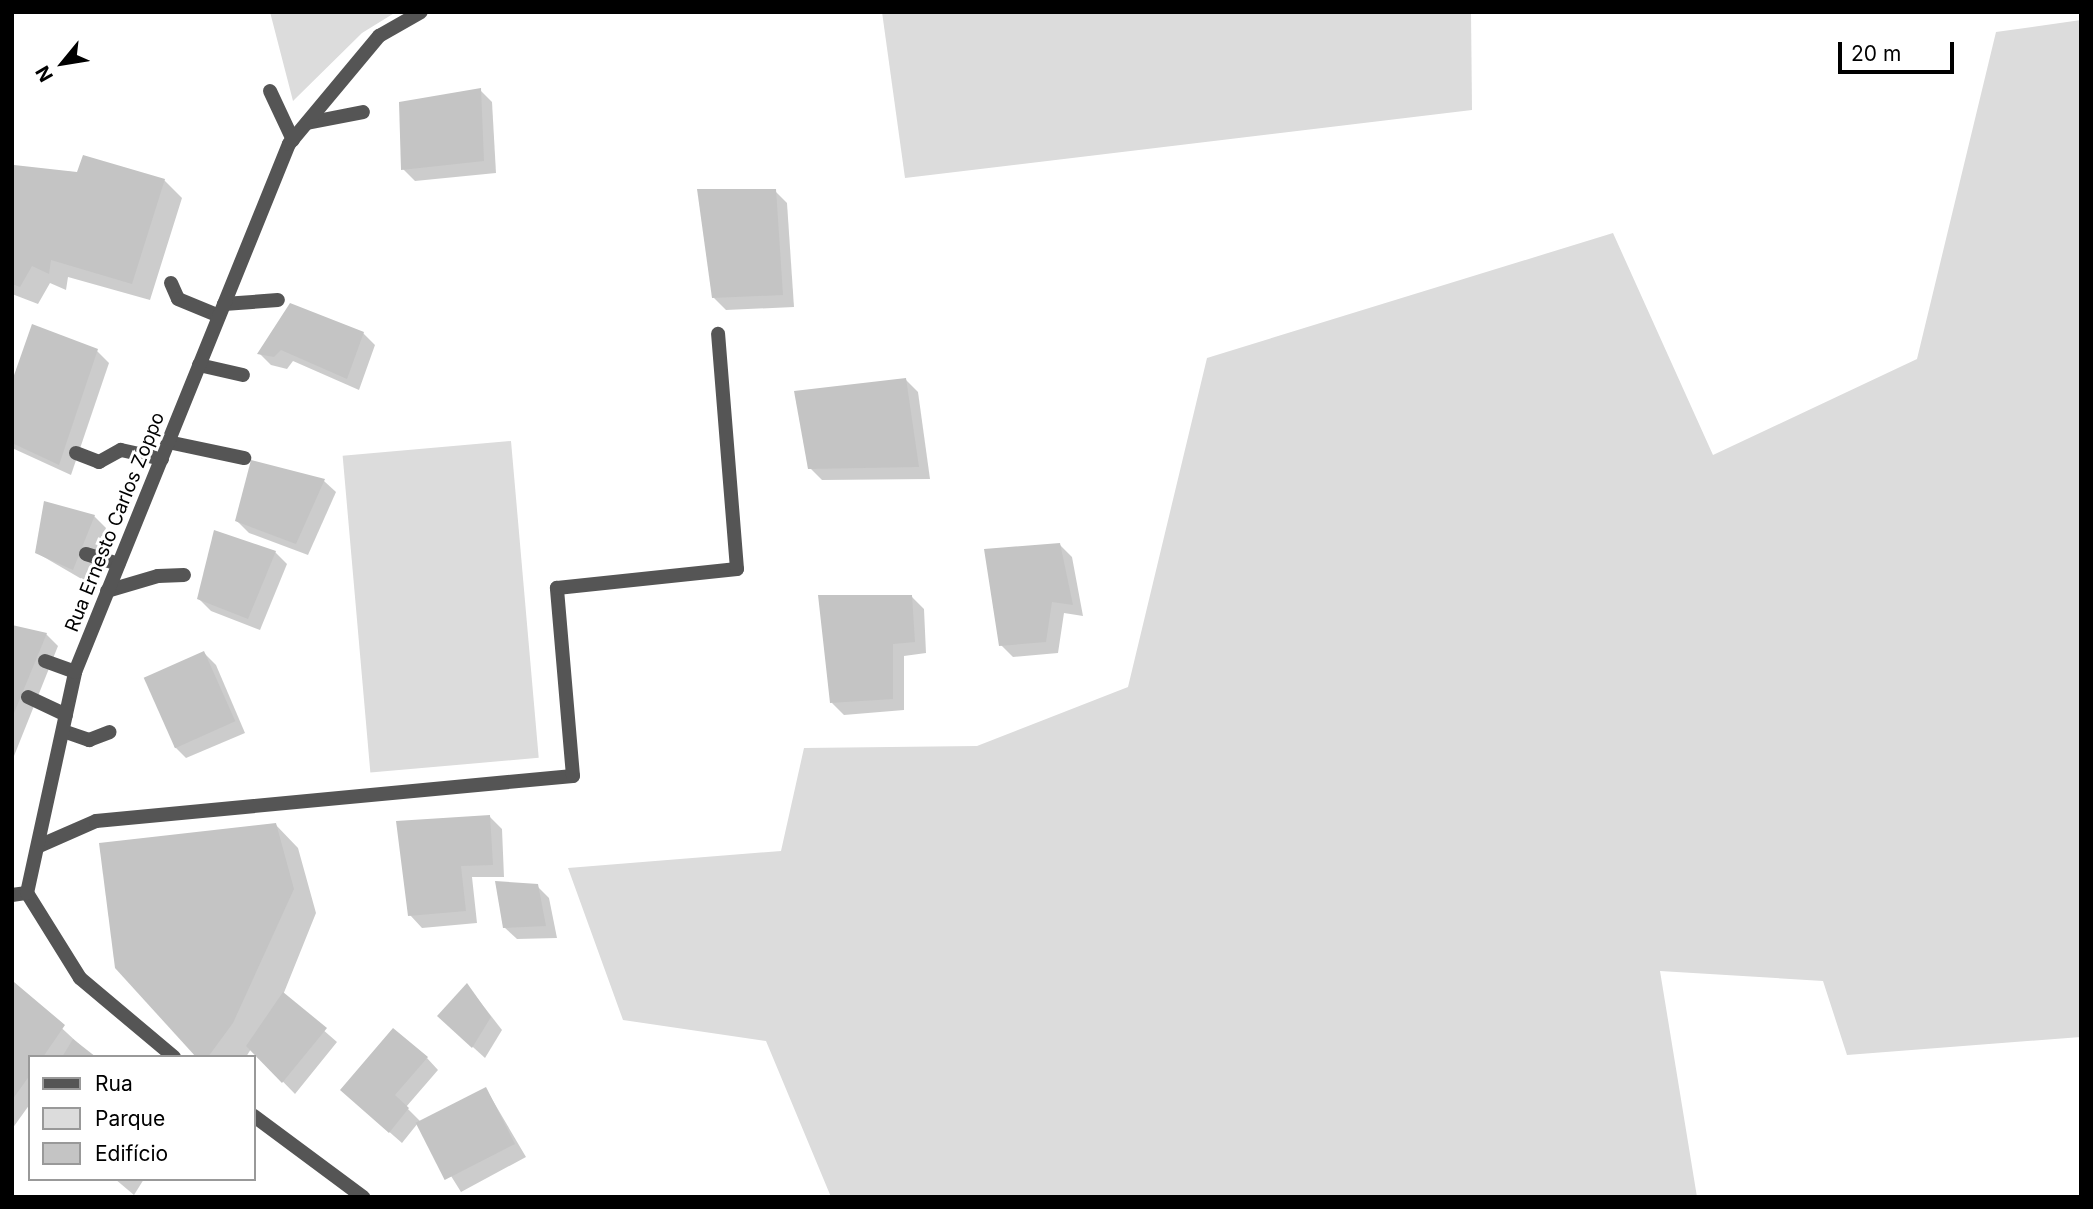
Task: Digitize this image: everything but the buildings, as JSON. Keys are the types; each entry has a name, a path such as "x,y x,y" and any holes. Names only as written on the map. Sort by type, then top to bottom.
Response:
{"street":[{"name":"Rua Ernesto Carlos Zoppo","path":"172,1055 80,978 19,894 38,846 75,672 293,140 379,36 421,12"},
{"path":"270,91 293,140"},
{"path":"307,123 363,112"},
{"path":"171,283 178,299 222,310 278,300"},
{"path":"38,846 96,821 573,776 557,588 737,569 718,334"},
{"path":"199,365 243,375"},
{"path":"168,442 244,458"},
{"path":"76,453 99,462 121,450 162,459"},
{"path":"86,554 119,564"},
{"path":"107,592 158,576 184,575"},
{"path":"45,661 75,672"},
{"path":"28,697 66,715"},
{"path":"63,731 89,740 110,732"},
{"path":"256,1117 363,1197"}],"green space":[{"path":"270,12 396,12 362,33 293,101"},
{"path":"882,12 1471,12 1472,110 905,178"},
{"path":"2081,20 2081,1037 1847,1055 1823,981 1660,971 1697,1197 831,1197 766,1041 623,1020 568,868 781,851 804,748 977,746 1128,687 1207,358 1613,233 1713,455 1917,359 1996,32"},
{"path":"511,441 539,758 370,773 343,456"}]}
